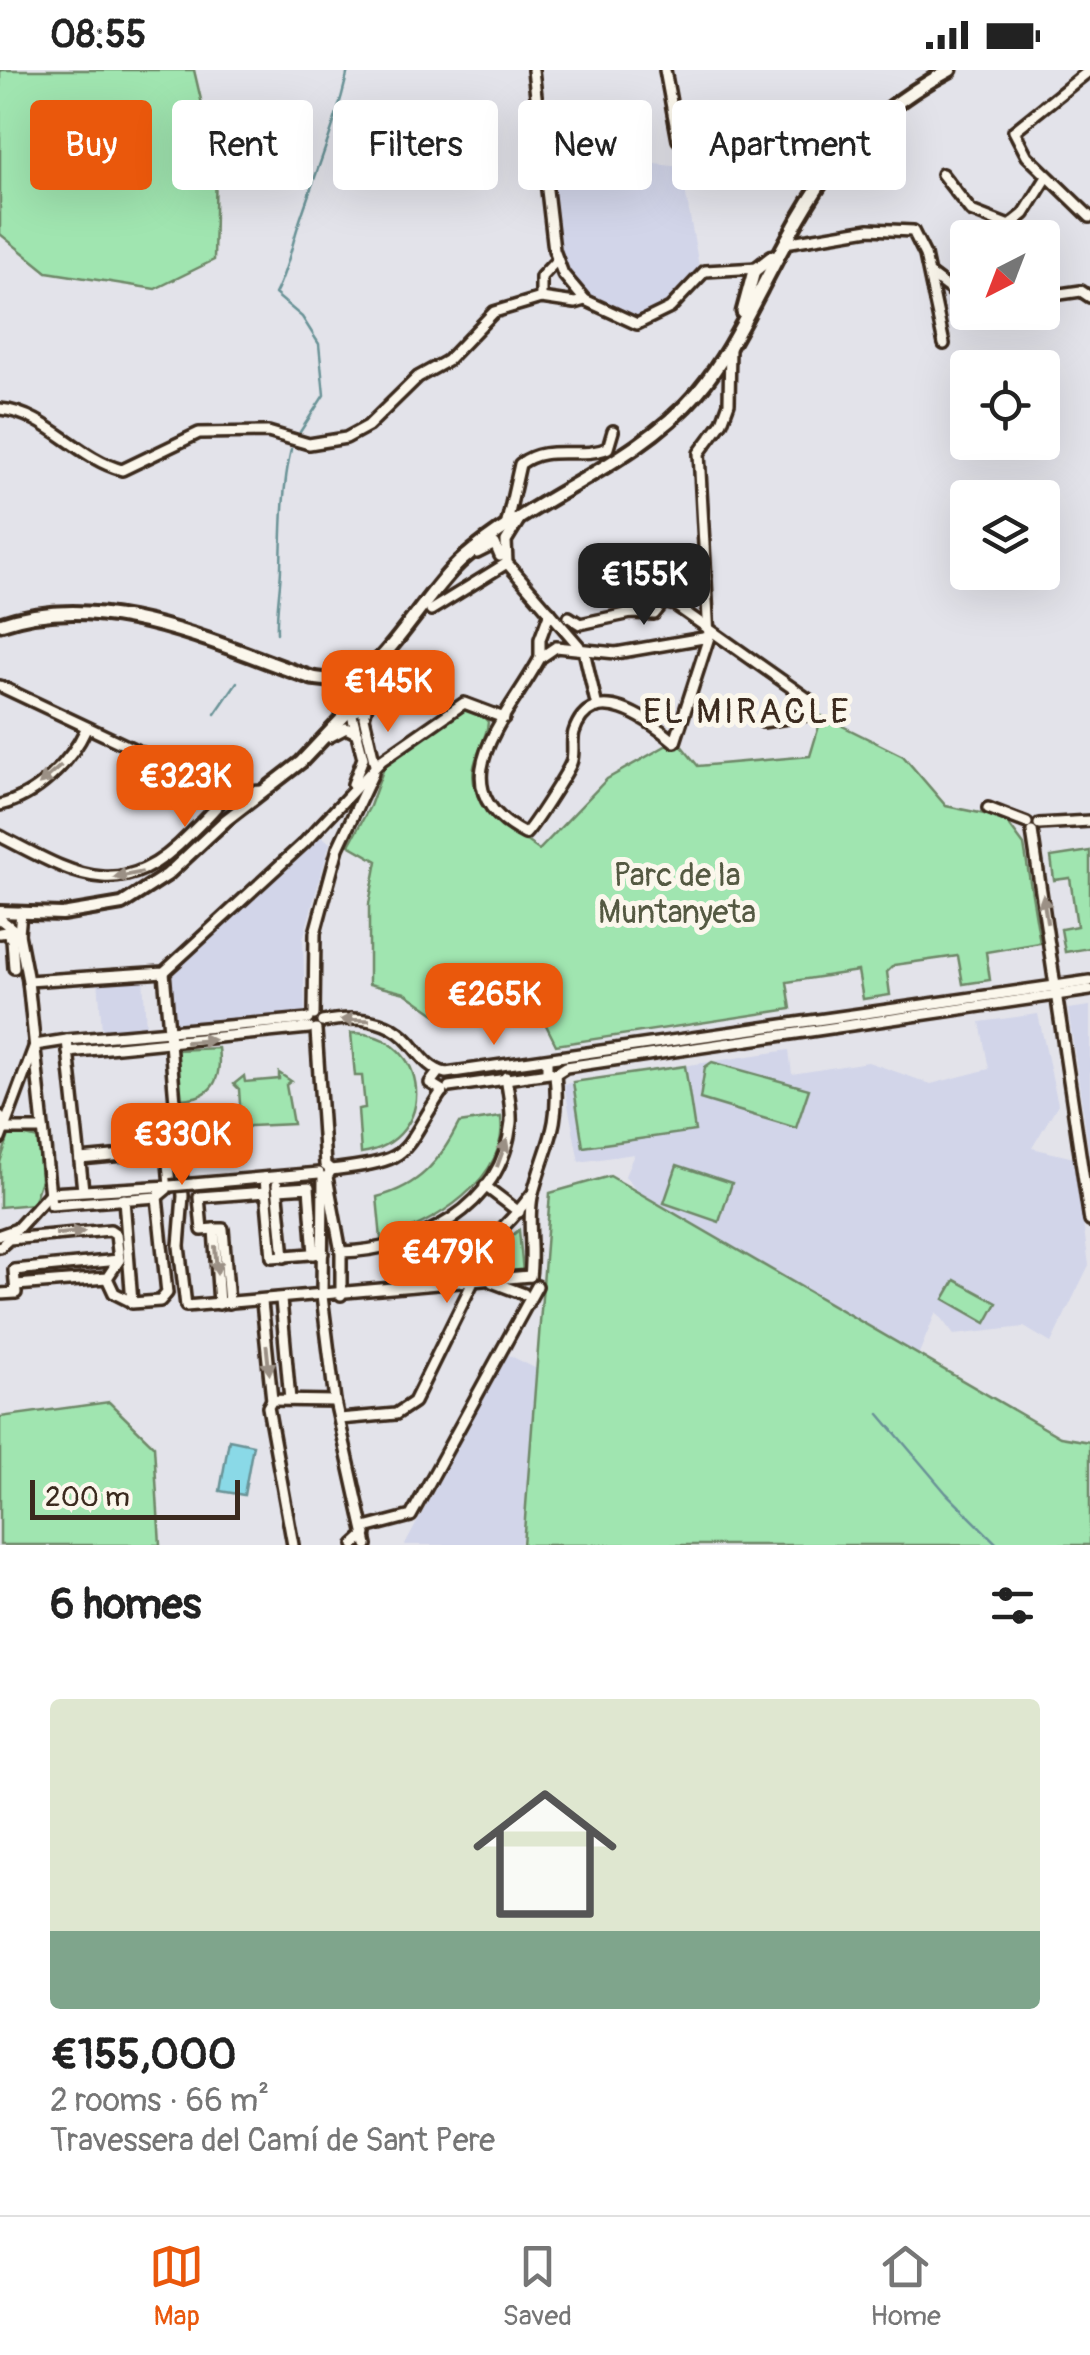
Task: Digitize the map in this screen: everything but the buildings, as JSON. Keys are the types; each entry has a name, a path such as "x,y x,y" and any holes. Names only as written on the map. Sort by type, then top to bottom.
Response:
{"main road":[{"path":"345,706 339,688 383,655 450,571 506,533 522,516 654,432 728,362 730,346 759,272 786,243 826,171 852,139 894,103 950,70"},
{"path":"0,624 75,610 133,617 312,678 364,681 370,691"},
{"path":"312,678 345,706 367,705 383,655"}],"street":[{"path":"533,70 557,260 585,300 637,324 670,308 704,272 759,272"},
{"path":"665,70 672,108"},
{"path":"1090,70 1016,128 1014,135 1047,178 1090,217"},
{"path":"942,174 971,211 1008,226 1024,214 1047,178"},
{"path":"786,243 828,232 903,228 913,231 929,273 944,344"},
{"path":"541,298 540,277 557,260"},
{"path":"929,273 950,292"},
{"path":"1060,294 1081,290 1090,297"},
{"path":"0,409 26,413 87,454 122,470 200,433 268,432 309,444 328,444 368,426 418,377 447,361 494,312 541,298 575,303 585,300"},
{"path":"597,707 633,712 675,742 710,633 699,453 722,422 733,376 728,362"},
{"path":"712,375 722,372 733,376"},
{"path":"597,707 582,650 507,563 506,533 520,464 530,456 561,450 600,451 608,448 613,431"},
{"path":"450,571 506,533"},
{"path":"494,570 500,554 495,544"},
{"path":"431,610 507,563"},
{"path":"631,613 637,598 654,594 675,604 710,633 808,699 811,710 806,716 762,722"},
{"path":"569,617 580,624 631,613 654,614 664,602"},
{"path":"540,658 540,639 550,612"},
{"path":"597,707 574,730 572,762 545,799 536,824 525,834 490,810 479,788 481,759 540,658 556,647 616,653 710,633"},
{"path":"0,686 227,793 263,791"},
{"path":"28,982 164,972 304,843 370,767 464,703 504,718"},
{"path":"346,1294 342,1252 325,1172 314,1023 313,940 338,848 364,797 370,767 364,717 367,705"},
{"path":"311,751 345,706 370,767"},
{"path":"0,915 62,914 122,904 167,876 236,812 342,728 354,730 360,736"},
{"path":"0,805 45,780 79,745 86,729"},
{"path":"349,792 357,789 364,797"},
{"path":"227,793 236,812"},
{"path":"0,836 82,873 124,878 152,869 168,857 227,793"},
{"path":"988,808 1033,826 1090,821"},
{"path":"1033,826 1090,1221"},
{"path":"19,968 15,930 21,912"},
{"path":"15,930 38,913"},
{"path":"0,915 15,930"},
{"path":"0,933 6,932 12,940 19,968 28,982 51,1205 157,1197 170,1186"},
{"path":"0,970 19,968"},
{"path":"164,972 183,1196 179,1246 186,1306 526,1277 537,1286"},
{"path":"554,1068 442,1072 430,1083 446,1089 554,1068 1090,982"},
{"path":"1057,990 1090,990"},
{"path":"291,1019 294,1032"},
{"path":"0,1235 17,1229 50,1193 265,1178 380,1164 400,1154 420,1134 446,1089 442,1072 384,1023 314,1023 291,1019 35,1045"},
{"path":"68,1052 294,1032 314,1023"},
{"path":"67,1040 83,1190"},
{"path":"2,1134 35,1045"},
{"path":"520,1318 533,1193 554,1135 558,1106 554,1068"},
{"path":"342,1252 379,1251 433,1232 467,1207 504,1152 511,1122 506,1077"},
{"path":"0,1116 2,1134"},
{"path":"2,1134 44,1129"},
{"path":"80,1158 167,1151 170,1186"},
{"path":"318,1253 325,1172"},
{"path":"276,1177 284,1257"},
{"path":"265,1178 272,1257 318,1253"},
{"path":"484,1186 518,1212"},
{"path":"278,1188 308,1187 335,1401 366,1536"},
{"path":"224,1304 223,1228 202,1230 199,1197 266,1192"},
{"path":"400,1290 454,1267 490,1243 533,1193"},
{"path":"107,1278 114,1293 132,1302 160,1301 167,1293 157,1197"},
{"path":"124,1200 132,1302"},
{"path":"0,1247 10,1239 110,1230 116,1234 119,1260 107,1278"},
{"path":"433,1232 454,1267"},
{"path":"0,1294 16,1292 14,1270 119,1260"},
{"path":"16,1284 107,1278"},
{"path":"490,1282 522,1292 537,1286"},
{"path":"340,1419 396,1414 414,1402 472,1284"},
{"path":"353,1545 411,1516 537,1286"},
{"path":"282,1300 290,1400"},
{"path":"262,1302 272,1400 269,1415 293,1545"},
{"path":"272,1400 335,1401"}],"shaded area":[{"path":"652,163 672,166 672,190 685,190 700,272 674,302 639,320 589,299 561,263 550,190 652,190"},
{"path":"319,834 330,843 303,939 305,1013 175,1024 169,978"},
{"path":"143,977 146,1027 102,1030 98,980"},
{"path":"1090,1006 1090,1159 1068,1009"},
{"path":"1038,1014 1058,1104 1032,1148 1074,1158 1089,1265 1051,1343 1024,1327 954,1335 936,1312 899,1402 645,1202 625,1176 634,1154 579,1162 564,1084 789,1050 792,1074 868,1062 931,1084 989,1069 980,1022"},
{"path":"507,1354 545,1373 521,1545 405,1545"}],"green space":[{"path":"0,70 194,70 201,100 172,100 172,190 215,190 214,260 155,289 47,272 0,234"},
{"name":"Parc de la Muntanyeta","path":"466,709 480,712 488,722 474,767 477,794 493,816 539,850 607,779 669,744 680,744 698,766 810,756 822,716 903,756 946,806 1004,818 1024,845 1040,943 986,952 990,980 963,984 958,956 894,965 887,972 890,995 863,999 858,971 787,982 791,1009 556,1045 535,1003 438,1016 405,993 369,984 369,904 377,861 349,845 370,806 385,765"},
{"path":"1090,851 1090,948 1065,952 1061,929 1077,926 1070,878 1054,880 1051,857"},
{"path":"351,1033 378,1038 398,1050 411,1068 416,1088 414,1110 404,1129 387,1144 361,1153 358,1109 365,1108 362,1076 355,1076"},
{"path":"218,1048 219,1069 213,1085 201,1095 180,1099 176,1050"},
{"path":"712,1062 809,1089 796,1128 700,1099 705,1067"},
{"path":"685,1066 695,1131 583,1147 573,1082"},
{"path":"279,1073 291,1081 286,1085 293,1124 250,1126 244,1130 236,1121 241,1119 239,1089 234,1084 244,1076 245,1082 279,1079"},
{"path":"501,1117 500,1140 480,1179 443,1211 381,1239 377,1197 405,1186 427,1170 459,1123"},
{"path":"10,1132 38,1139 41,1180 33,1204 0,1207 0,1162"},
{"path":"677,1165 732,1183 719,1222 664,1203"},
{"path":"610,1176 1060,1437 1090,1442 1090,1545 523,1545 550,1193"},
{"path":"519,1230 523,1273 464,1282 463,1275"},
{"path":"955,1280 997,1303 986,1323 944,1299"},
{"path":"109,1402 154,1446 160,1545 0,1545 0,1417"}],"water":[{"path":"229,1440 253,1445 244,1495 220,1491"}],"waterway":[{"path":"300,432 324,395 319,344 302,317 275,294 348,70"},
{"path":"277,633 283,509 291,449"},
{"path":"215,714 237,682"},
{"path":"879,1414 946,1493 998,1545"}],"district":[{"name":"EL MIRACLE","path":"747,712"}]}
